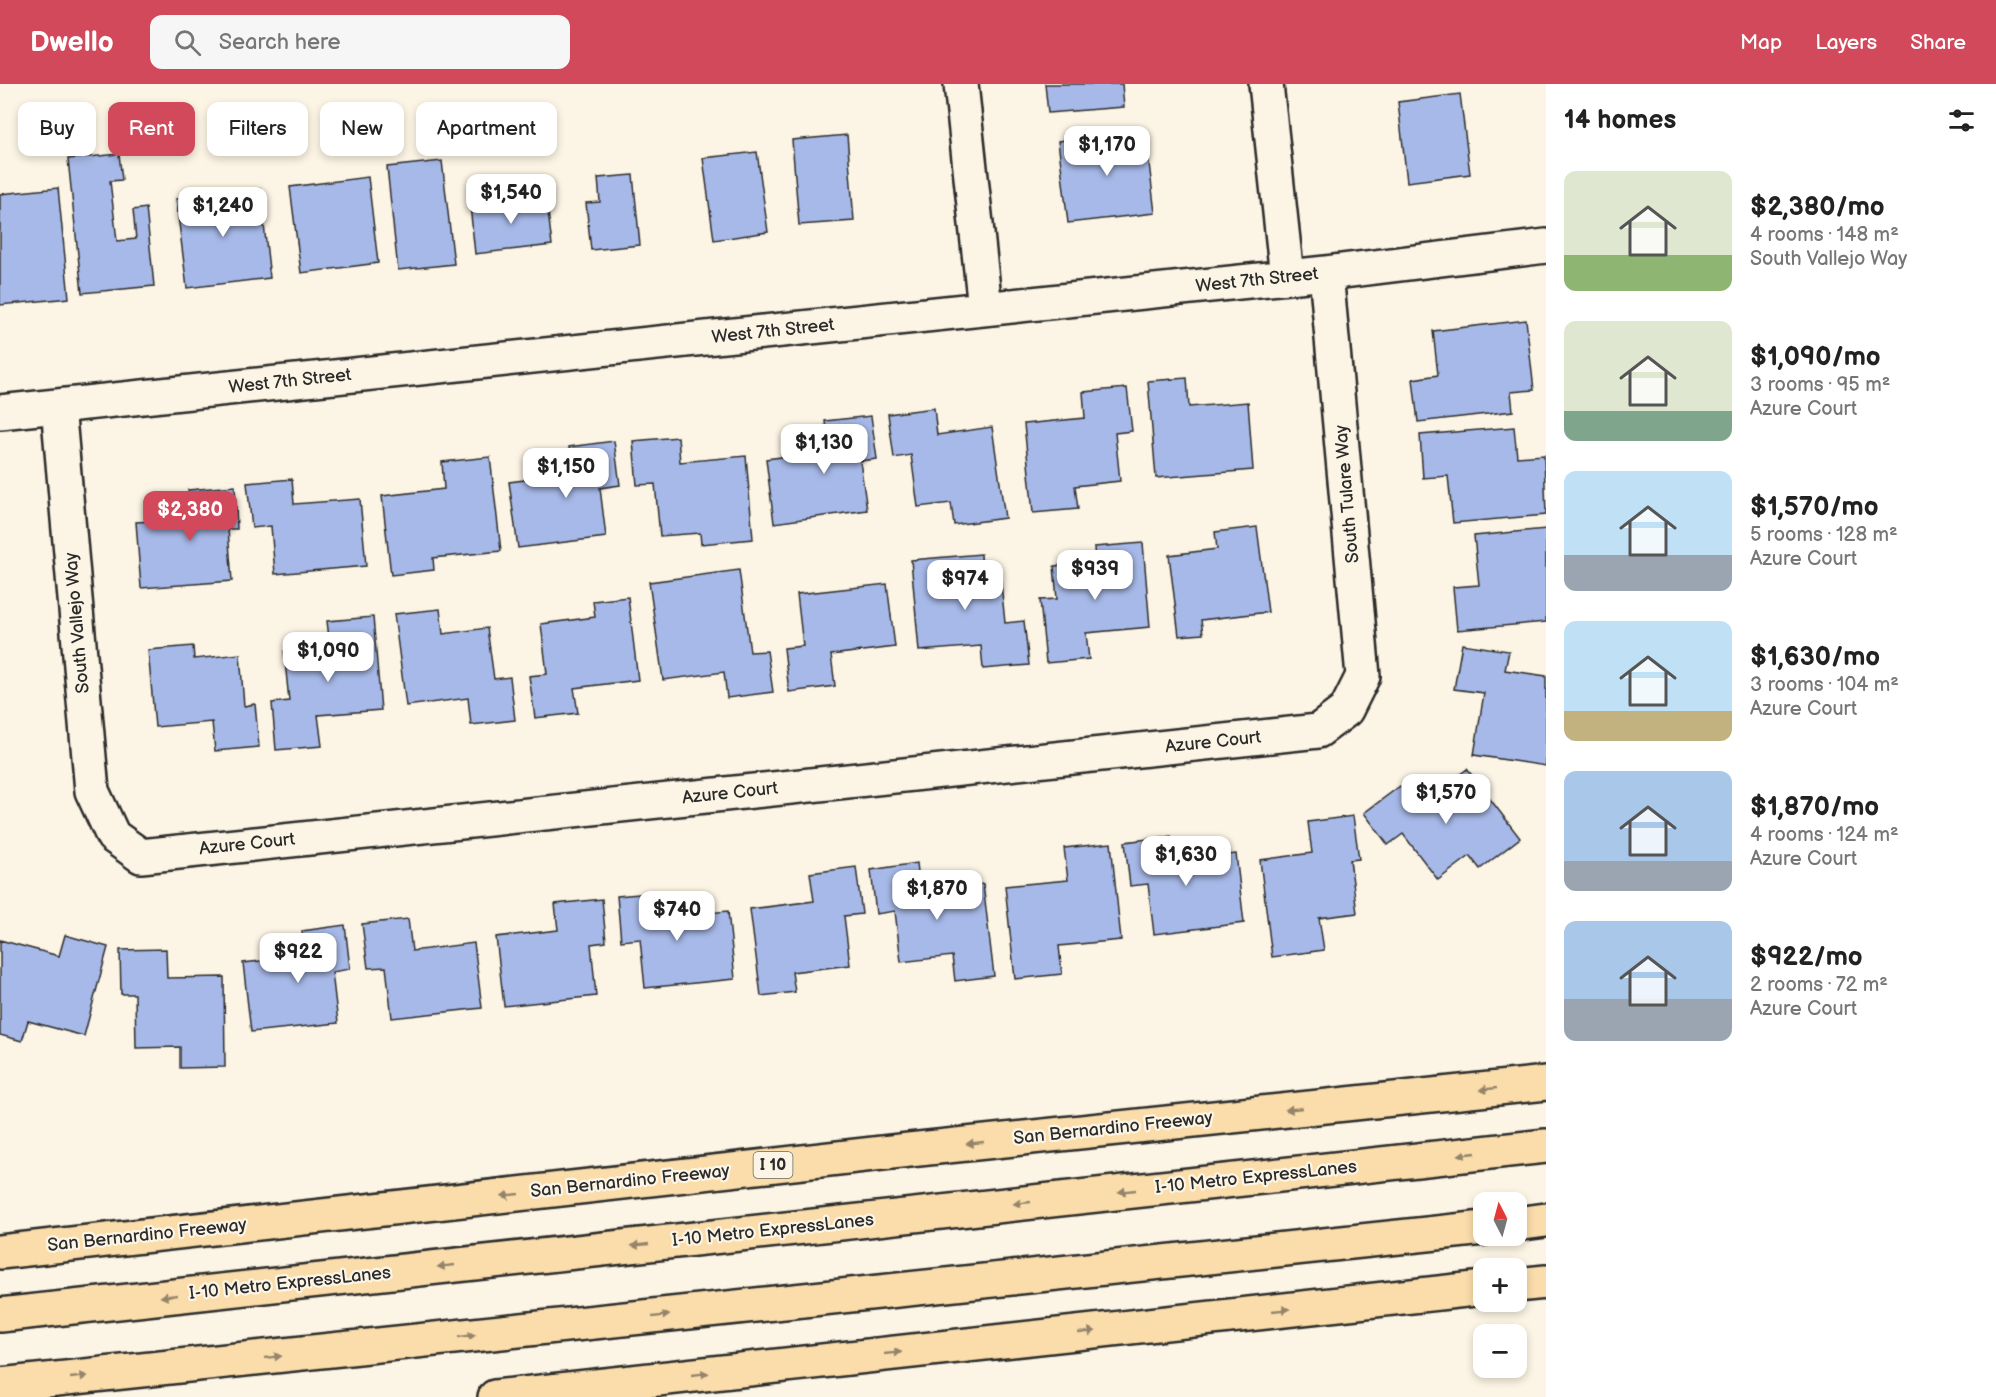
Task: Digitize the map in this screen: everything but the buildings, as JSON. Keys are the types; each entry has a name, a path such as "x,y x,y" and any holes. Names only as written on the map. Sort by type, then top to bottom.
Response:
{"highway":[{"name":"San Bernardino Freeway","path":"0,1252 920,1148 1546,1083"},
{"name":"I-10 Metro ExpressLanes","path":"0,1315 1546,1146"},
{"path":"1527,1223 1546,1220"},
{"path":"0,1385 1473,1229"},
{"path":"1527,1284 1546,1282"},
{"path":"495,1397 1473,1289"}],"street":[{"path":"961,84 985,308"},
{"path":"1266,84 1287,277"},
{"name":"West 7th Street","path":"0,412 1326,273 1546,246"},
{"name":"South Tulare Way","path":"1326,273 1364,676 1346,710"},
{"name":"South Vallejo Way","path":"58,406 92,792 113,836"},
{"name":"Azure Court","path":"113,836 141,856 1318,731 1346,710"}]}
